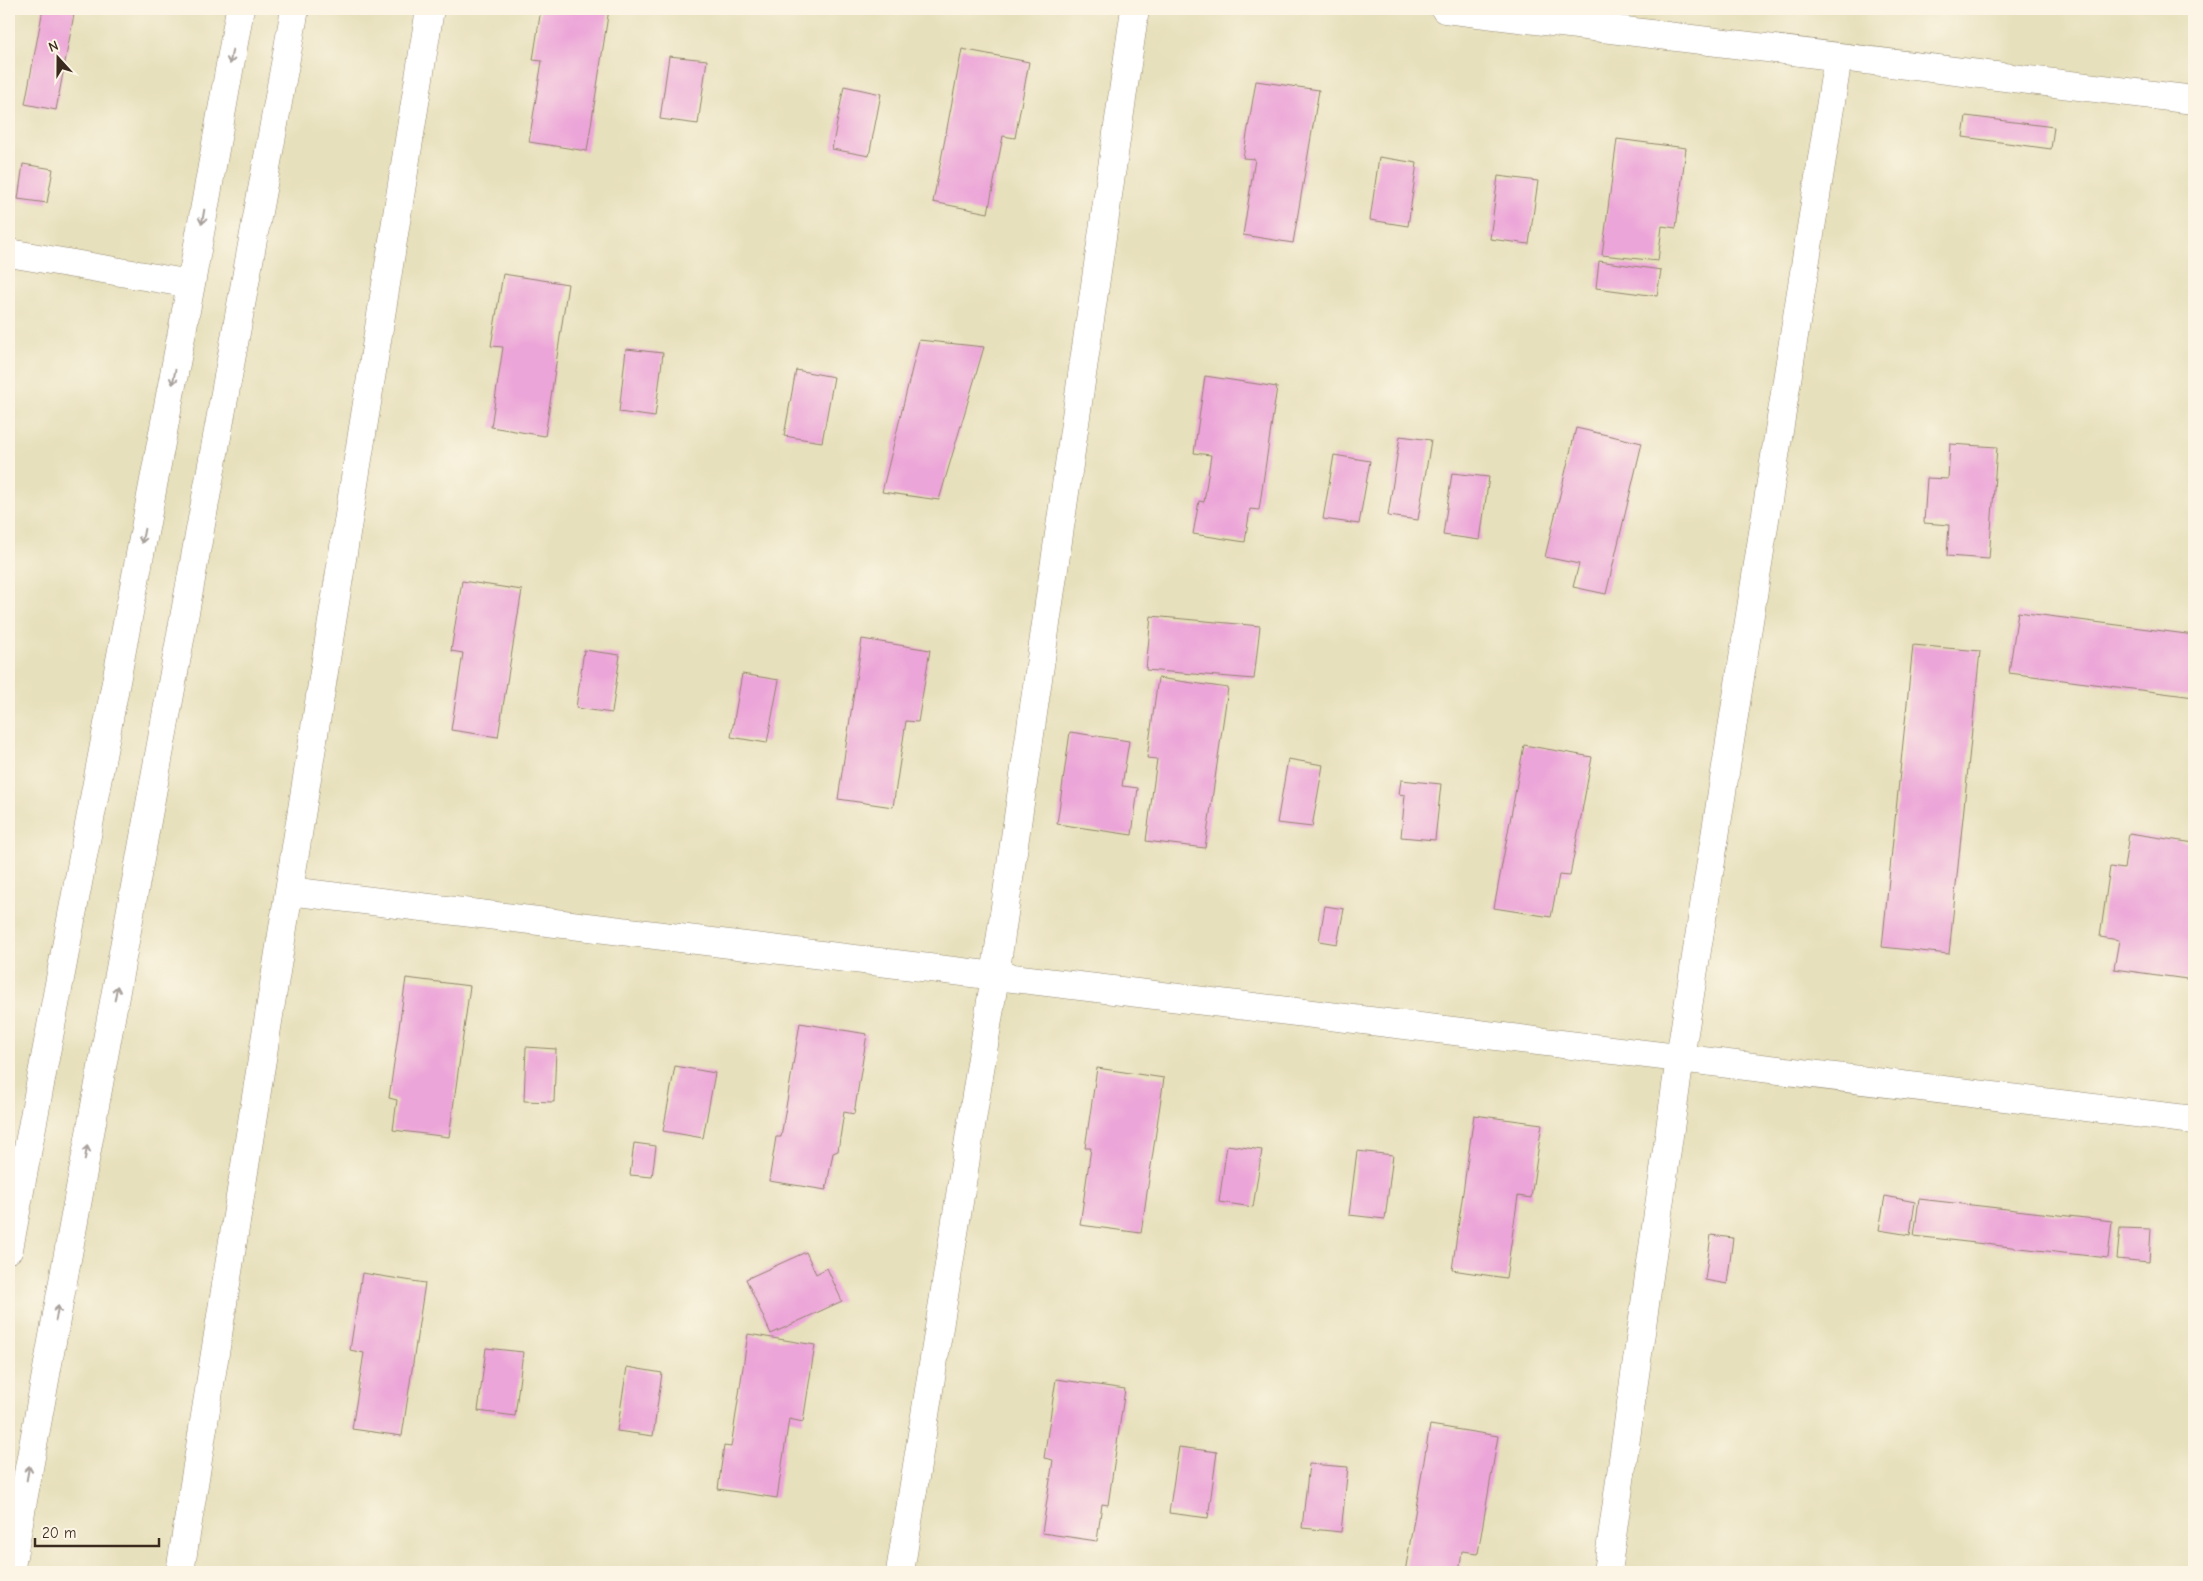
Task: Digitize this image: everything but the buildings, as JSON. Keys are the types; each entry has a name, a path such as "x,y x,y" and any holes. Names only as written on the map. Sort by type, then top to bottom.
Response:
{"street":[{"path":"9,1249 192,284 240,9"},
{"path":"10,1572 296,9"},
{"path":"180,1572 430,9"},
{"path":"900,1572 996,976 1134,9"},
{"path":"1445,9 2194,100"},
{"path":"1607,1572 1680,1058 1838,57"},
{"path":"9,253 192,284"},
{"path":"289,891 2194,1120"}]}
